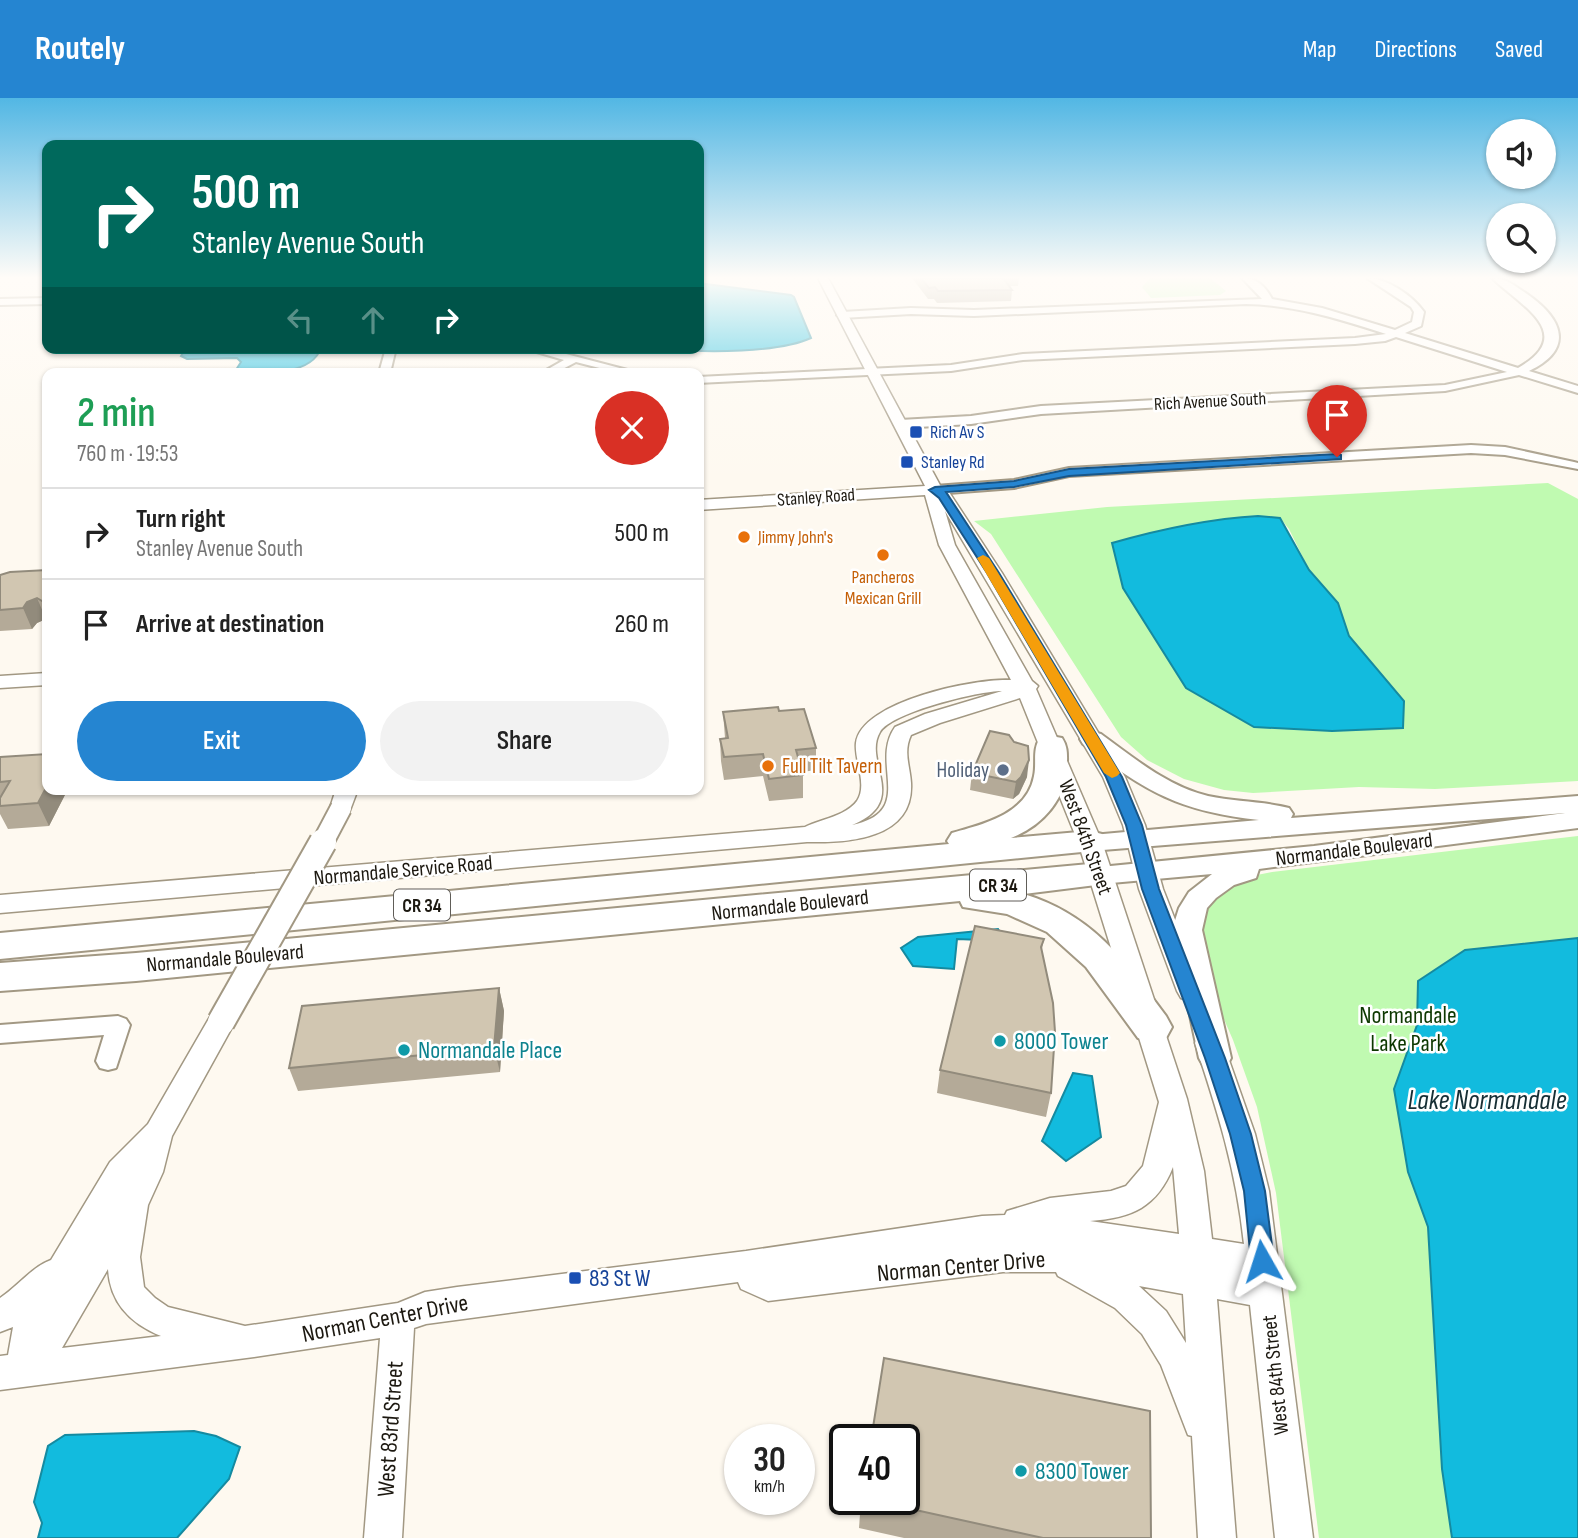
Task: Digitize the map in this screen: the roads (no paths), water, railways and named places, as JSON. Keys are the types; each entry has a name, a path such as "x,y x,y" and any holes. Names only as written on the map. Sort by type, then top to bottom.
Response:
{"highway":[{"path":"845,865 981,837 1018,821 1028,815 1041,799 1050,779 1051,745"},
{"name":"Normandale Boulevard","path":"5,969 845,865 1095,859"},
{"name":"Normandale Boulevard","path":"5,969 164,964 897,894 1095,859"},
{"path":"897,894 991,899 1045,914 1079,936 1099,955 1152,1027"}],"main road":[{"path":"1092,739 1143,776 1184,797 1244,810 1348,820"},
{"name":"Normandale Boulevard","path":"1095,859 1137,838 1578,804"},
{"name":"Normandale Boulevard","path":"1095,859 1145,871 1314,855 1578,820"},
{"path":"1215,1058 1187,930 1192,906 1213,884 1234,874 1314,855"}],"street":[{"name":"West 84th Street","path":"858,345 935,490 943,495 1114,777 1137,838 1145,871 1215,1058 1255,1191 1294,1538"},
{"path":"704,380 964,367 1023,357 1268,345"},
{"path":"1433,345 1578,390"},
{"name":"Rich Avenue South","path":"900,424 971,420 1041,410 1445,388 1489,382 1520,372 1546,357 1553,345"},
{"path":"553,354 613,368"},
{"path":"556,368 574,359"},
{"path":"935,490 1014,484 1069,472 1471,449 1505,451 1576,463 1567,479"},
{"name":"West 84th Street","path":"935,490 933,496 947,545 1025,687 1051,745 1095,859 1152,1027 1173,1099 1189,1171 1217,1538"},
{"name":"Stanley Road","path":"704,505 935,490"},
{"path":"861,495 914,500 937,514"},
{"path":"0,682 42,679"},
{"name":"Normandale Service Road","path":"0,904 807,834 841,836 864,831 881,823 894,810 900,797 900,785 894,749 902,731 924,721 1006,700 1025,687 1058,682"},
{"path":"12,1371 29,1332 71,1255 121,1171 158,1133 292,901 344,798"},
{"path":"0,1034 118,1025 108,1061"},
{"path":"982,1230 1055,1211 1094,1209 1121,1203 1139,1194 1155,1175 1173,1099"},
{"path":"158,1133 148,1172 135,1202 124,1257 128,1292 137,1305 150,1316 171,1325 254,1341"},
{"path":"12,1371 58,1327 116,1227 135,1202"},
{"name":"Norman Center Drive","path":"12,1371 254,1341 398,1319 425,1308 457,1303 746,1266 982,1230 1039,1228 1198,1266"},
{"path":"0,1316 29,1298 71,1255"},
{"path":"1054,1256 1128,1297 1145,1312 1164,1336 1179,1364 1210,1447"},
{"name":"Norman Center Drive","path":"746,1266 753,1278 768,1286 1003,1257 1054,1256 1198,1266 1264,1276"},
{"name":"West 83rd Street","path":"383,1538 398,1319"}],"water":[{"path":"704,345 786,345 762,349 704,351"},
{"path":"317,354 298,368 237,368 241,362 237,358 187,359 181,356"},
{"path":"1258,516 1280,518 1309,570 1338,603 1349,636 1404,701 1403,728 1332,731 1254,727 1186,688 1123,588 1112,543 1184,525"},
{"path":"998,929 1005,941 957,939 954,969 913,966 901,948 918,937"},
{"name":"Lake Normandale","path":"1578,938 1578,1538 1452,1538 1442,1469 1428,1227 1408,1172 1394,1089 1417,1025 1418,981 1465,950"},
{"path":"1073,1073 1092,1076 1101,1137 1066,1161 1042,1141"},
{"path":"194,1431 216,1436 240,1447 229,1479 177,1538 38,1538 42,1523 34,1502 48,1446 65,1435"}],"place":[{"name":"Rich Av S","path":"916,432"},
{"name":"Stanley Rd","path":"907,462"},
{"name":"Jimmy John's","path":"744,537"},
{"name":"Pancheros Mexican Grill","path":"883,555"},
{"name":"Full Tilt Tavern","path":"768,766"},
{"name":"Holiday","path":"1003,770"},
{"name":"8000 Tower","path":"1000,1041"},
{"name":"Normandale Place","path":"404,1050"},
{"name":"83 St W","path":"575,1278"},
{"name":"8300 Tower","path":"1021,1471"}],"park label":[{"name":"Normandale Lake Park","path":"1408,1029"}]}
